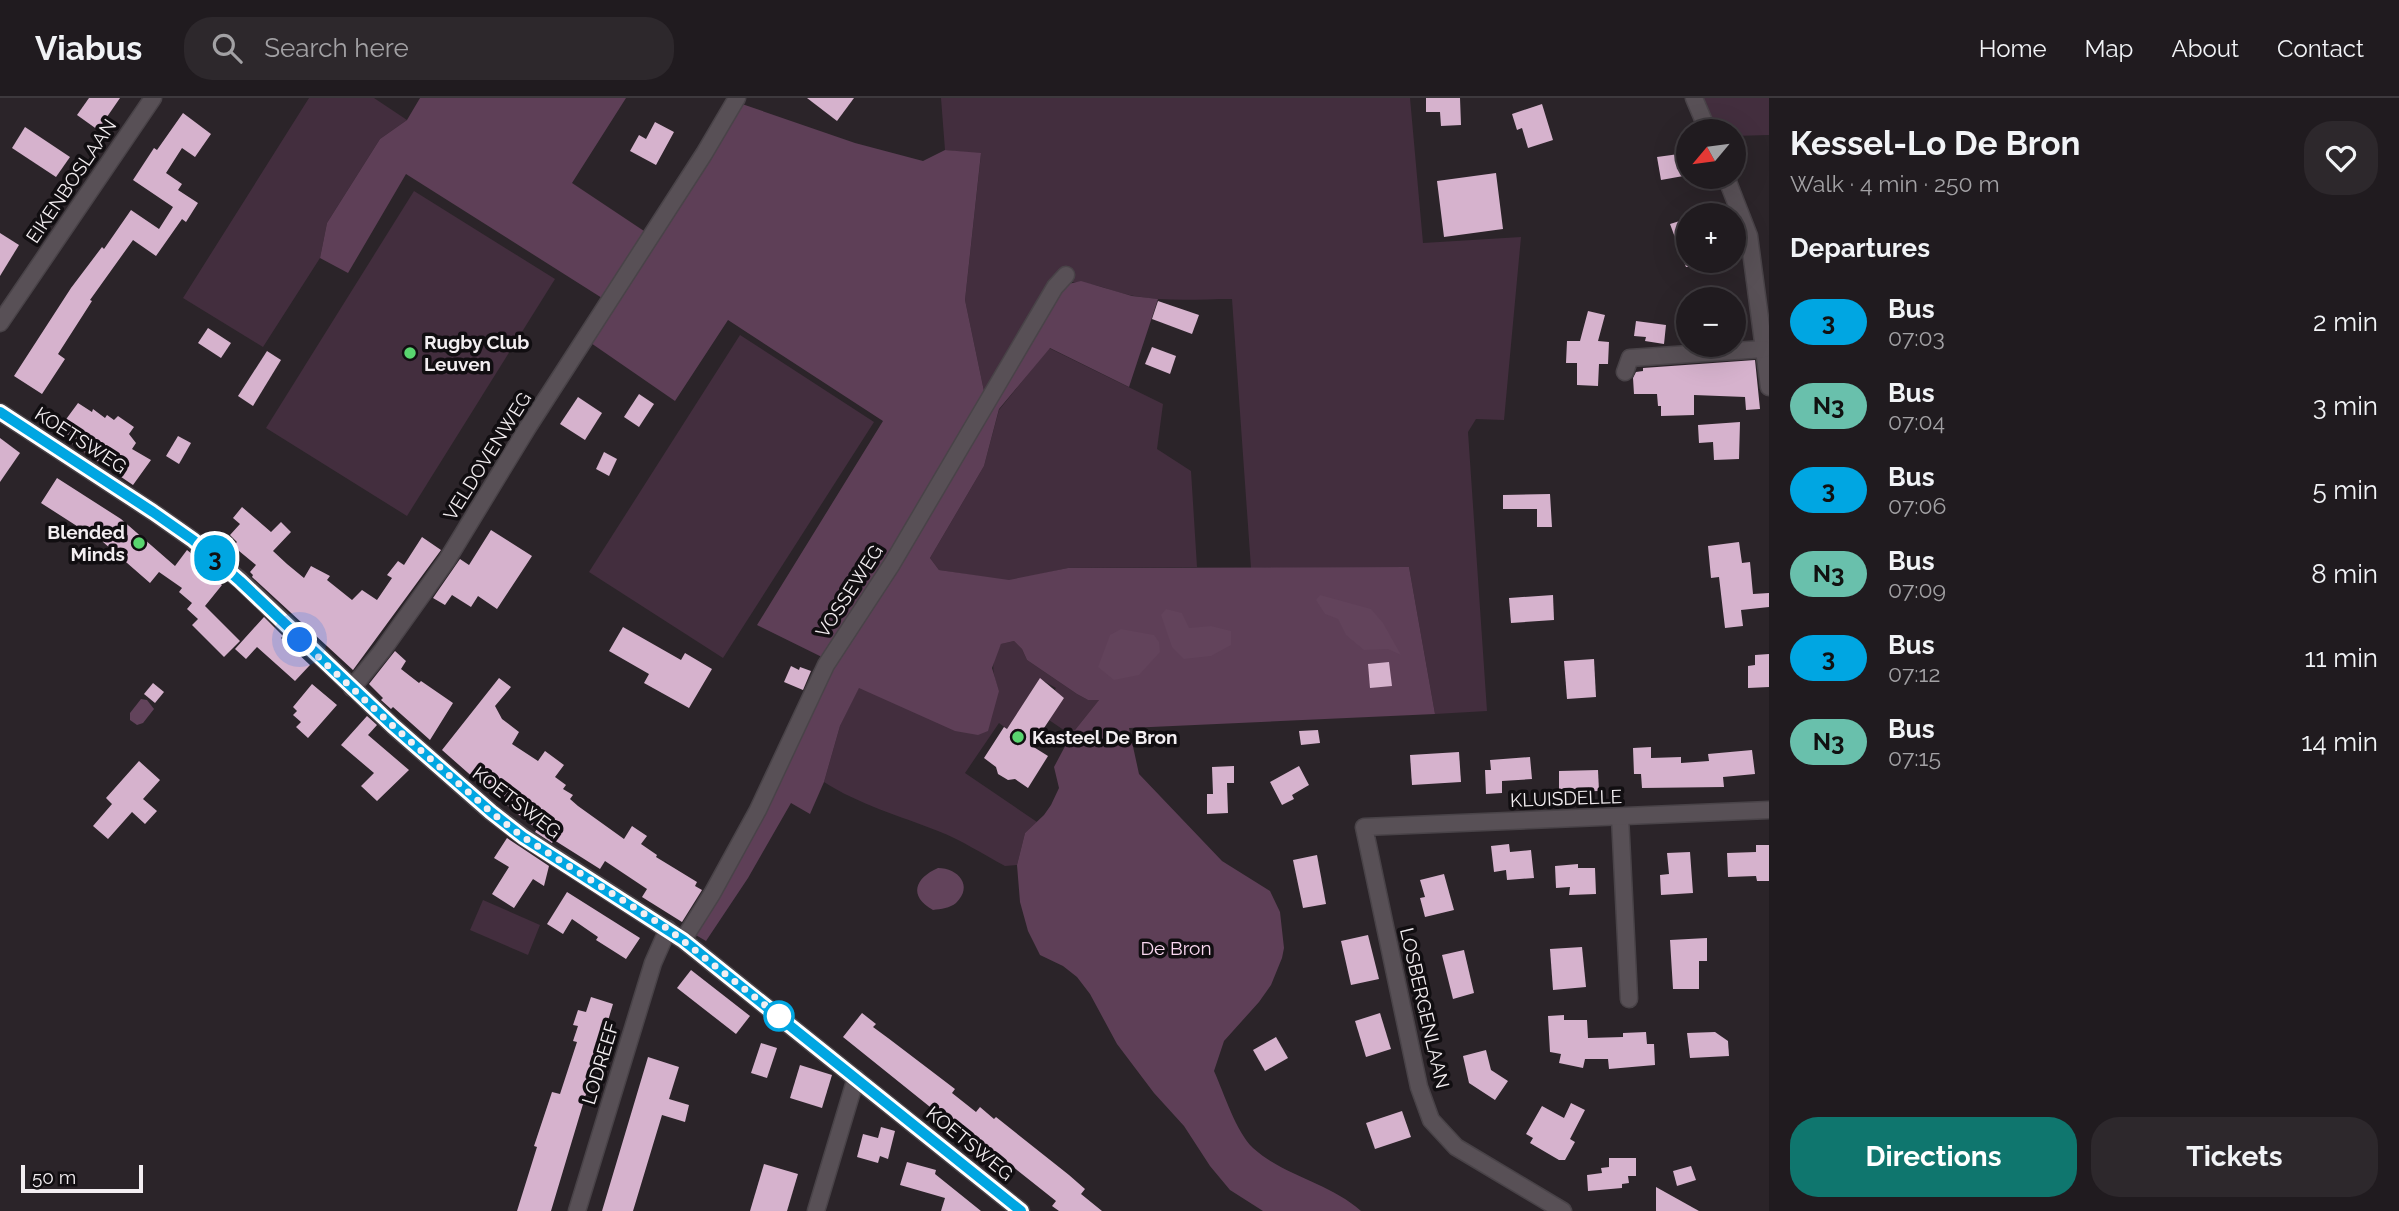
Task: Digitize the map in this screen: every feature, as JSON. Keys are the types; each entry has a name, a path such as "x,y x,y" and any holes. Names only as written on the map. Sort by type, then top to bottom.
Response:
{"street":[{"name":"EIKENBOSLAAN","path":"0,323 153,98"},
{"name":"VELDOVENWEG","path":"352,688 447,560 737,98"},
{"path":"1694,98 1704,119"},
{"path":"1731,189 1749,236 1769,387"},
{"name":"VOSSEWEG","path":"683,940 712,894 758,810 827,665 892,564 1048,299 1066,275"},
{"path":"1625,372 1630,358 1763,349"},
{"name":"KOETSWEG","path":"0,412 193,540 352,688 491,812 523,837 683,940 1021,1211"},
{"name":"KLUISDELLE","path":"1364,827 1769,810"},
{"path":"1620,817 1629,999"},
{"name":"LOSBERGENLAAN","path":"1364,827 1419,1087 1431,1120 1456,1147 1563,1211"},
{"name":"LODREEF","path":"577,1211 653,963 668,929"},
{"path":"816,1211 856,1078"}],"shaded area":[{"path":"309,98 374,98 407,120 380,139 327,223 320,258 263,347 183,298"},
{"path":"941,98 1410,98 1423,243 1521,237 1504,420 1476,419 1468,432 1487,711 1435,714 1409,567 1251,568 1232,299 1146,298 1087,283 1070,282 1061,274 985,396 965,300 981,154 945,150"},
{"path":"1702,98 1769,98 1769,135 1746,136 1746,119 1712,119"},
{"name":"Rugby Club Leuven","path":"414,191 555,279 407,516 266,428"},
{"path":"740,335 874,422 723,658 589,572"},
{"path":"1049,348 1163,404 1157,449 1191,471 1197,567 1068,568 1009,581 939,570 930,558 984,466 999,410"},
{"path":"1320,595 1371,609 1383,623 1401,655 1388,649 1364,650 1346,635 1338,619 1325,614 1316,600"},
{"path":"1166,609 1182,613 1189,628 1211,626 1231,631 1231,645 1211,656 1184,659 1172,647 1161,615"},
{"path":"1121,629 1154,635 1159,642 1160,652 1139,675 1114,680 1098,667 1110,635"},
{"path":"1014,641 1027,660 1077,694 1088,700 1100,699 1071,735 1049,720 1064,698 1054,691 1056,688 1040,679 1007,729 999,723 965,773 1037,822 1025,833 1017,865 1005,866 947,835 865,803 824,782 840,726 859,687 874,693 999,691 994,672 995,657 1001,644"},
{"path":"141,699 147,700 154,709 143,723 137,725 130,720 130,713"},
{"path":"938,868 957,875 964,890 954,905 933,910 920,899 918,888 924,877"},
{"path":"483,900 540,925 528,955 470,930"}],"green space":[{"name":"De Bron","path":"420,98 626,98 572,183 656,239 742,104 855,143 923,161 945,150 981,153 965,300 985,396 1064,285 1081,281 1132,296 1158,299 1129,387 1050,348 999,409 984,466 930,558 939,570 1009,580 1068,568 1409,567 1435,714 1129,728 1139,774 1222,861 1270,891 1280,912 1284,948 1271,985 1224,1041 1214,1071 1236,1122 1247,1141 1265,1158 1335,1193 1361,1211 1263,1211 1230,1190 1210,1166 1184,1126 1154,1093 1117,1044 1090,994 1077,977 1063,966 1040,955 1028,931 1020,902 1017,865 1025,833 1044,815 1059,788 1054,767 1071,735 1099,700 1088,700 1077,694 1027,660 1014,641 1001,644 992,668 999,691 988,731 978,735 955,731 859,688 840,726 824,782 810,814 791,803 748,878 706,941 694,934 832,662 757,625 883,421 728,320 675,401 588,341 602,298 406,174 348,273 320,258 327,223 380,139 407,120"}],"building":[{"path":"89,98 120,98 98,130 77,115"},
{"path":"807,98 854,98 837,121"},
{"path":"1426,98 1460,98 1461,125 1441,126 1440,112 1426,112"},
{"path":"1542,104 1553,140 1528,148 1522,128 1517,130 1512,114"},
{"path":"183,113 211,134 195,157 182,148 166,173 182,184 178,190 198,203 186,222 182,219 156,256 133,240 90,300 92,301 58,354 65,359 42,394 14,376 71,288 102,247 104,249 131,210 159,229 173,207 133,180 154,148 157,150"},
{"path":"655,122 674,132 656,165 630,151 639,135 646,139"},
{"path":"25,127 70,157 56,177 12,148"},
{"path":"1676,154 1676,177 1661,180 1657,157"},
{"path":"1496,173 1503,229 1444,237 1437,181"},
{"path":"1676,222 1676,240 1670,224"},
{"path":"0,233 19,245 0,276"},
{"path":"1158,301 1199,315 1192,334 1152,319"},
{"path":"1588,311 1605,315 1598,341 1609,342 1608,364 1599,364 1598,386 1577,385 1577,363 1566,363 1567,341 1580,341"},
{"path":"1636,321 1666,325 1664,344 1645,341 1646,337 1634,336"},
{"path":"208,328 231,343 221,358 198,343"},
{"path":"1152,347 1176,356 1170,374 1145,364"},
{"path":"267,351 281,360 253,406 238,396"},
{"path":"1755,360 1760,409 1746,410 1745,397 1694,395 1694,415 1661,416 1657,394 1634,394 1633,378 1636,372 1643,371 1643,368"},
{"path":"639,394 654,404 639,427 624,417"},
{"path":"578,397 602,413 585,440 560,424"},
{"path":"78,403 105,418 107,415 114,420 118,416 134,427 129,434 136,443 132,449 151,460 133,485 56,433"},
{"path":"1740,422 1739,459 1714,460 1713,442 1699,443 1698,425"},
{"path":"178,436 191,443 179,464 166,456"},
{"path":"0,438 20,453 0,482"},
{"path":"604,452 617,459 609,476 596,469"},
{"path":"57,478 121,519 175,566 187,550 213,571 210,575 222,585 205,606 240,641 224,657 192,625 198,619 187,609 192,603 179,592 182,588 159,572 150,583 95,535 94,537 41,503"},
{"path":"1550,494 1552,527 1537,527 1537,509 1503,509 1503,495"},
{"path":"242,507 271,532 281,522 291,532 273,551 287,564 304,578 311,566 330,576 327,580 352,600 362,590 377,600 392,578 387,575 398,561 404,565 422,537 441,550 353,670 252,577 250,572 256,565 233,546 237,542 230,535 240,524 233,518"},
{"path":"491,530 532,556 497,609 478,596 471,607 452,595 445,605 433,598 460,559 469,565"},
{"path":"1739,542 1742,563 1750,562 1753,594 1769,593 1769,607 1741,610 1743,626 1725,628 1719,577 1711,578 1708,546"},
{"path":"1553,595 1554,620 1511,623 1509,598"},
{"path":"264,617 283,636 281,638 310,665 295,681 257,647 246,659 235,649"},
{"path":"623,627 681,660 685,653 712,669 689,708 644,683 649,674 609,651"},
{"path":"395,651 406,661 401,669 453,703 430,740 393,707 391,709 381,700 383,698 369,684"},
{"path":"1769,654 1769,687 1748,688 1748,666 1755,665 1755,655"},
{"path":"1594,659 1596,697 1567,699 1564,661"},
{"path":"1389,662 1392,686 1370,688 1368,664"},
{"path":"791,666 811,671 803,690 784,682"},
{"path":"499,678 511,687 495,706 502,719 519,732 512,744 538,761 545,751 564,765 555,777 566,785 563,789 573,795 570,799 624,839 632,826 647,836 641,844 657,855 656,857 697,882 695,886 702,890 682,922 642,897 647,889 605,861 600,869 554,840 552,843 535,832 537,829 442,750"},
{"name":"Kasteel De Bron","path":"1040,678 1064,698 1032,746 1048,756 1028,788 1015,779 1008,780 998,774 996,767 984,758 1004,727 1007,729"},
{"path":"153,683 164,692 155,703 144,694"},
{"path":"312,684 337,705 308,738 296,727 301,722 293,715 297,711 293,707"},
{"path":"367,716 377,725 368,735 409,770 377,801 361,786 374,773 341,745"},
{"path":"1318,730 1320,743 1301,745 1299,731"},
{"path":"1651,747 1651,758 1681,757 1681,763 1709,761 1708,754 1752,750 1755,774 1723,777 1724,787 1642,788 1641,774 1634,774 1633,748"},
{"path":"1459,752 1461,782 1412,785 1410,755"},
{"path":"1530,757 1532,779 1502,781 1502,793 1486,794 1485,770 1491,770 1490,760"},
{"path":"139,761 160,780 143,799 157,811 145,824 132,812 108,839 93,826 112,804 106,798"},
{"path":"1234,766 1234,783 1227,783 1228,813 1207,814 1207,794 1213,794 1212,767"},
{"path":"1299,766 1309,785 1292,795 1294,799 1282,805 1270,782"},
{"path":"1598,770 1599,791 1559,792 1559,771"},
{"path":"507,838 549,866 544,886 533,879 514,908 492,894 509,867 494,858"},
{"path":"1509,844 1510,852 1531,850 1534,878 1507,880 1506,870 1494,872 1491,846"},
{"path":"1756,845 1769,845 1769,881 1757,881 1756,876 1728,877 1727,853 1756,852"},
{"path":"1690,852 1693,893 1661,895 1660,875 1669,874 1667,853"},
{"path":"1317,855 1326,904 1303,908 1293,860"},
{"path":"1578,864 1578,868 1595,868 1596,894 1569,895 1570,887 1556,888 1555,866"},
{"path":"1444,874 1454,910 1425,917 1420,898 1425,897 1420,880"},
{"path":"567,892 640,938 626,959 596,940 598,937 572,919 563,934 547,924"},
{"path":"1368,935 1379,979 1351,985 1341,941"},
{"path":"1707,938 1707,961 1699,961 1699,989 1673,989 1670,940"},
{"path":"1582,947 1586,987 1553,990 1550,949"},
{"path":"1464,950 1474,993 1453,999 1442,955"},
{"path":"691,970 750,1016 736,1034 677,988"},
{"path":"591,997 613,1004 551,1211 517,1211 552,1092 560,1094 577,1042 573,1041 578,1026 573,1025 578,1010 586,1012"},
{"path":"862,1013 876,1024 873,1027 955,1089 952,1093 976,1112 980,1107 994,1119 996,1117 1069,1175 1085,1189 1081,1194 1102,1211 1059,1211 1052,1206 1056,1201 953,1119 950,1123 843,1037"},
{"path":"1380,1013 1391,1049 1366,1057 1355,1021"},
{"path":"1564,1015 1564,1020 1587,1020 1588,1038 1623,1037 1623,1033 1646,1032 1647,1044 1654,1044 1655,1065 1609,1069 1608,1059 1585,1059 1583,1068 1559,1063 1561,1054 1550,1052 1548,1016"},
{"path":"1715,1032 1728,1041 1729,1056 1690,1058 1687,1033"},
{"path":"1276,1037 1288,1058 1265,1071 1253,1050"},
{"path":"761,1043 777,1048 767,1078 751,1073"},
{"path":"1486,1050 1491,1070 1508,1081 1495,1100 1469,1083 1463,1056"},
{"path":"648,1057 679,1067 669,1099 689,1105 685,1122 662,1115 633,1211 602,1211"},
{"path":"800,1065 832,1075 822,1108 790,1098"},
{"path":"1571,1103 1585,1110 1570,1139 1575,1142 1565,1160 1559,1160 1530,1143 1533,1138 1526,1134 1542,1106 1564,1118"},
{"path":"1402,1111 1411,1137 1375,1149 1366,1123"},
{"path":"881,1127 895,1131 888,1159 880,1156 878,1163 857,1157 863,1134 878,1138"},
{"path":"1609,1158 1636,1158 1636,1176 1628,1176 1629,1183 1622,1184 1622,1188 1588,1191 1587,1175 1602,1173 1601,1168 1609,1167"},
{"path":"907,1162 936,1170 935,1174 981,1211 941,1211 945,1198 900,1185"},
{"path":"764,1164 798,1174 787,1211 750,1211"},
{"path":"1691,1166 1696,1180 1677,1186 1673,1171"},
{"path":"1656,1187 1699,1211 1656,1211"}],"bus line":[{"name":"3","path":"0,412 193,540 393,726 491,812 523,837 683,940 1021,1211"}],"place":[{"name":"Rugby Club Leuven","path":"410,353"},
{"name":"Blended Minds","path":"139,543"},
{"name":"Kasteel De Bron","path":"1018,737"}],"route":[{"path":"300,640 491,812 523,837 668,929 784,1020 779,1016"}]}
